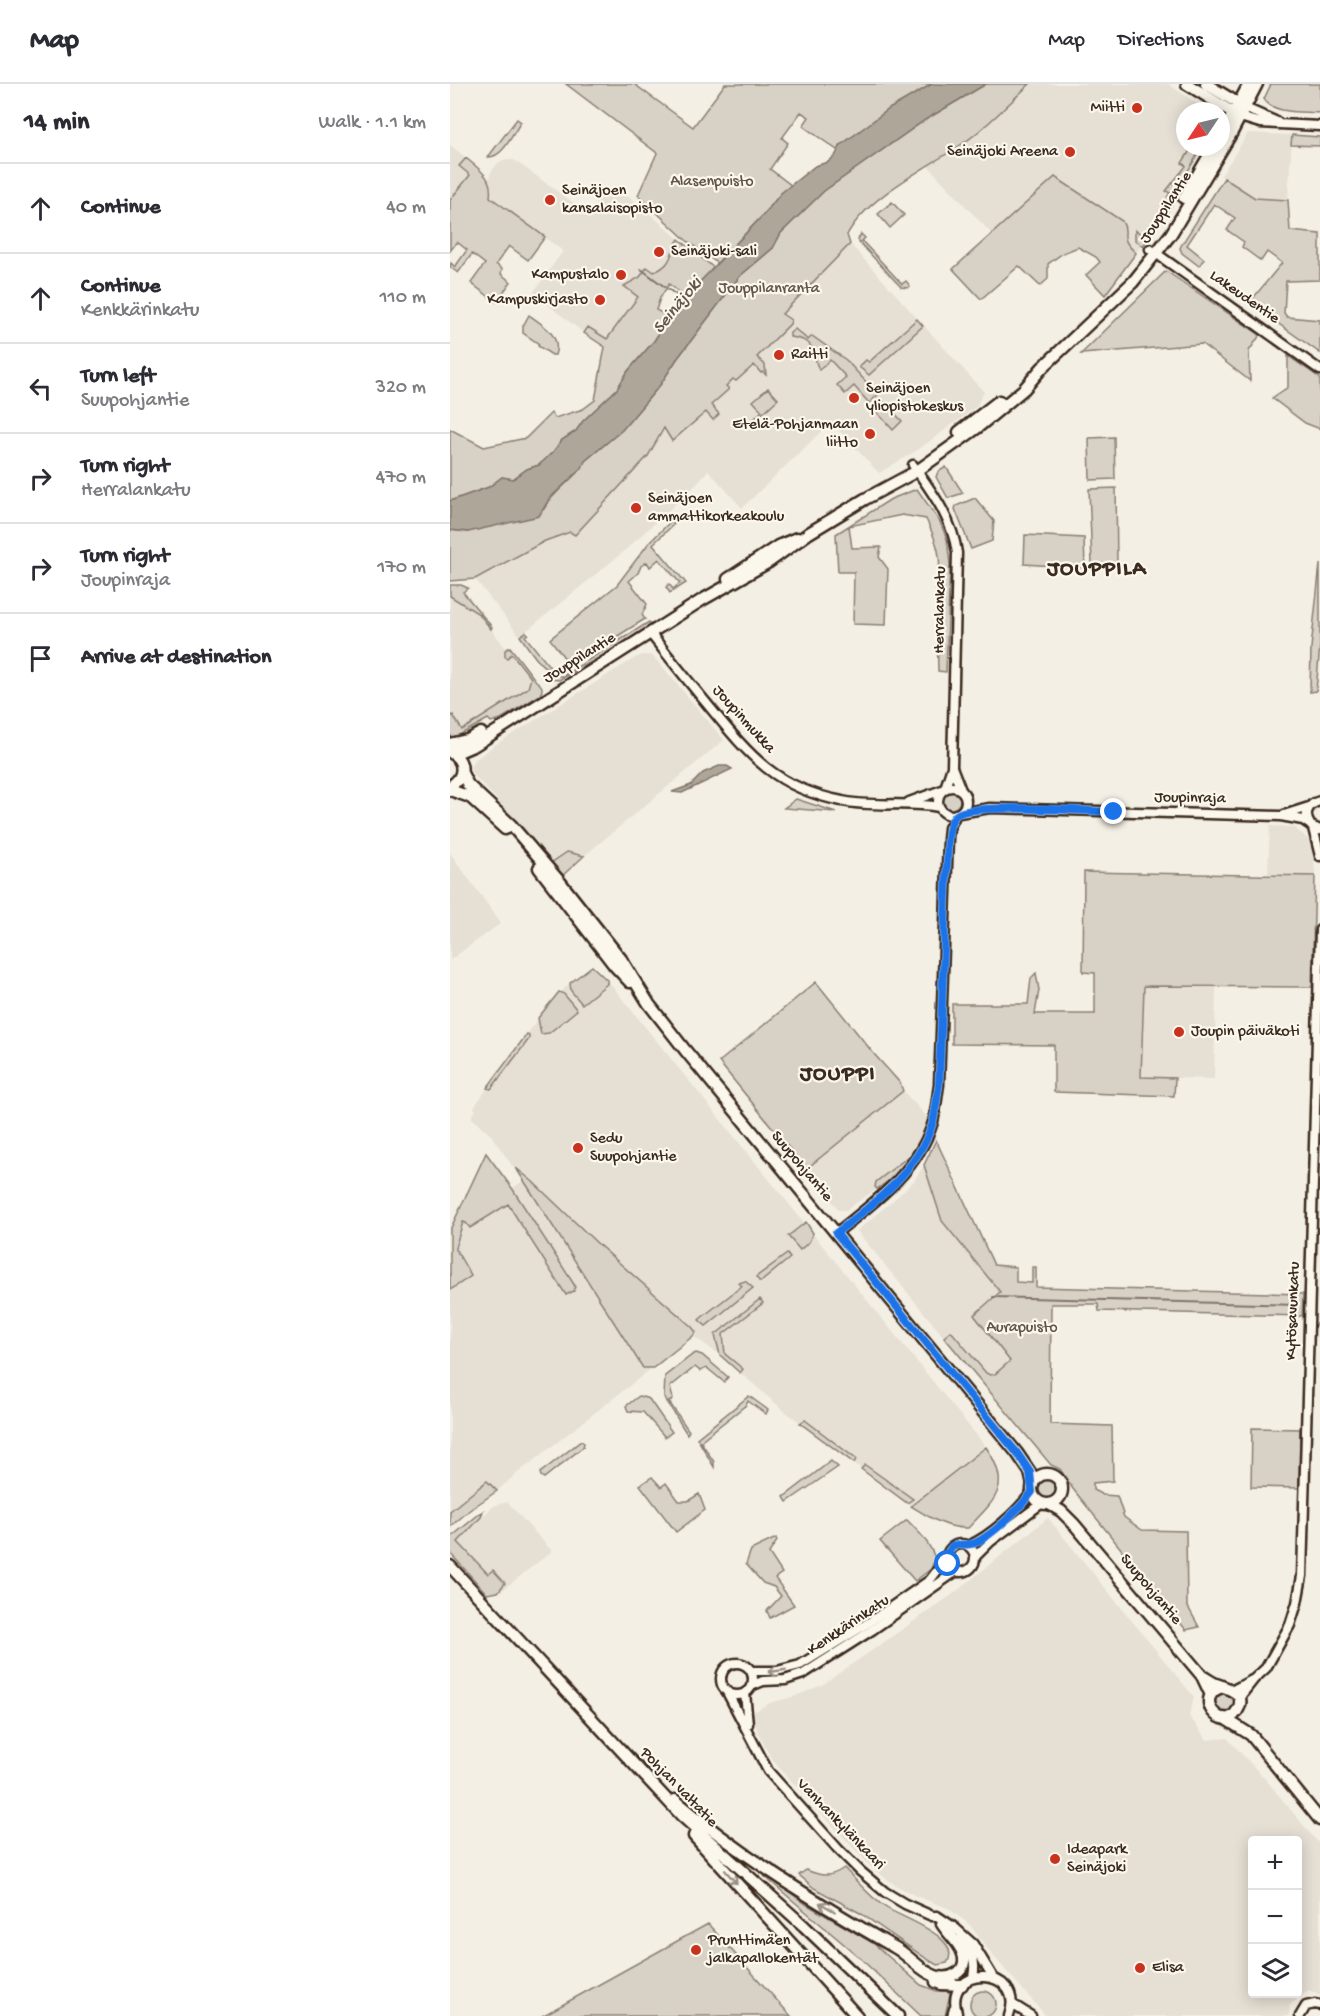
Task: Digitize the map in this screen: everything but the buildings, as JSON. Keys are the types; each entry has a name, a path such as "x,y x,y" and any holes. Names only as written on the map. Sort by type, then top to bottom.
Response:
{"main road":[{"path":"1187,84 1239,111"},
{"path":"1206,84 1239,111"},
{"path":"1239,111 1250,84"},
{"path":"1230,124 1257,84"},
{"name":"Jouppilantie","path":"1154,251 1171,234 1239,111"},
{"name":"Jouppilantie","path":"451,749 461,751 475,745 702,600 783,554 809,532 865,499 883,483 915,468 1042,369 1133,282 1154,251 1209,156"},
{"path":"451,749 490,729 496,730"},
{"name":"Jouppilantie","path":"450,788 455,783 475,745"},
{"name":"Suupohjantie","path":"451,749 460,761 468,785 511,825 561,883 621,959 650,1004"},
{"name":"Suupohjantie","path":"450,788 470,797 521,846 614,965 650,1004 1022,1459 1030,1472 1032,1488"},
{"name":"Suupohjantie","path":"1022,1459 1045,1474"},
{"path":"1045,1474 1059,1479 1062,1489 1055,1501 1046,1503 1037,1500 1032,1488 1037,1477 1045,1474"},
{"name":"Suupohjantie","path":"1061,1494 1074,1524"},
{"name":"Suupohjantie","path":"1046,1503 1061,1510 1074,1524 1202,1676 1211,1695"},
{"name":"Pohjan valtatie","path":"450,1566 694,1828 804,1926 898,2016"},
{"name":"Suupohjantie","path":"1202,1676 1234,1696"},
{"path":"1234,1696 1214,1691 1209,1700 1211,1710 1251,1735"},
{"path":"1224,1718 1233,1715 1234,1696"},
{"path":"1234,1696 1251,1735 1320,1820"},
{"path":"649,1781 759,1865 900,1950 926,1971 936,1977 945,1978 959,1971 963,1962 963,1954 942,1924"},
{"path":"649,1781 709,1853 858,2016"},
{"path":"878,1937 929,1979 941,1984 962,1985"}],"street":[{"path":"1239,111 1260,123 1320,126"},
{"name":"Lakeudentie","path":"1154,251 1320,370"},
{"name":"Herralankatu","path":"915,468 941,508 955,541 957,573 952,767 944,789"},
{"name":"Joupinmukka","path":"650,633 734,736 756,760 784,781 809,793 846,802 906,804 939,808"},
{"name":"Herralankatu","path":"952,767 963,793"},
{"path":"836,1233 893,1185 908,1168 919,1153 932,1123 939,1085 948,839 950,828 957,814 964,807 963,793 954,786 944,789 938,795 939,808 948,839"},
{"name":"Joupinmukka","path":"906,804 944,789"},
{"name":"Joupinraja","path":"963,793 971,802 990,808"},
{"name":"Joupinraja","path":"1281,816 1309,807 1319,799"},
{"path":"1309,807 1306,816 1314,827 1320,856"},
{"path":"939,808 945,814 957,814"},
{"name":"Joupinraja","path":"957,814 990,808 1281,816 1303,820 1314,827"},
{"name":"Kytösavunkatu","path":"1234,1696 1266,1668 1290,1625 1302,1576 1320,930"},
{"path":"968,1546 981,1540 1020,1507 1032,1488"},
{"path":"975,1557 998,1535 1046,1503"},
{"path":"960,1544 968,1546 974,1552 975,1557 970,1569 963,1572 955,1572 946,1560 947,1553 952,1546 960,1544"},
{"name":"Kenkkärinkatu","path":"751,1671 777,1671 800,1665 868,1623 930,1580 946,1560"},
{"name":"Kenkkärinkatu","path":"751,1686 763,1681 785,1680 803,1674 872,1630 955,1572"},
{"path":"733,1663 744,1664 751,1671 753,1681 751,1686 745,1693 736,1695 727,1692 720,1681 725,1667 733,1663"},
{"name":"Vanhankylänkaari","path":"727,1692 768,1771 860,1871 898,1900 932,1916 960,1940 973,1956 975,1966 973,1977"},
{"name":"Vanhankylänkaari","path":"745,1693 744,1704 749,1733"},
{"name":"Vanhankylänkaari","path":"932,1916 937,1916 955,1928 973,1944 993,1977 1009,1992 1012,2004"},
{"path":"955,2014 956,1996 962,1985 973,1977 993,1977"},
{"path":"1009,2016 1012,2004 1031,2016"},
{"path":"1300,2016 1306,2006 1320,2005"}],"shaded area":[{"path":"1030,84 1168,84 1195,102 1176,102 1176,156 1198,156 1175,196 1136,253 1124,239 1125,224 1055,177 992,234 928,166 966,141"},
{"path":"1248,133 1292,135 1288,200 1255,198 1221,176"},
{"path":"450,145 466,158 459,166 470,174 450,200"},
{"path":"504,160 514,160 589,214 607,187 618,194 630,197 679,239 673,256 664,267 654,272 647,267 640,277 624,286 638,297 607,339 588,327 584,333 533,293 563,251 490,197 491,172 498,163"},
{"path":"850,244 984,392 976,407 919,449 879,473 831,422 742,508 708,470 698,483 622,553 520,636 475,579 545,541 570,532 575,534 648,456 665,427 786,310"},
{"path":"459,590 531,679 528,688 450,736 450,591"},
{"path":"643,655 652,656 662,666 724,740 584,856 580,853 562,854 551,863 472,773 470,767 476,759 495,745"},
{"path":"1270,826 1294,827 1313,844 1315,876 1268,874"},
{"path":"450,853 501,923 450,960"},
{"path":"592,966 607,980 986,1447 911,1506 782,1409 720,1355 693,1336 497,1491 487,1481 450,1511 450,1290 471,1276 455,1247 463,1222 523,1181 491,1135 472,1118 476,1111 474,1107 549,1004 570,983"},
{"name":"Joupin päiväkoti","path":"1144,986 1216,988 1214,1079 1141,1077"},
{"path":"903,1091 928,1118 911,1156 891,1179 846,1210 839,1210 806,1169"},
{"path":"924,1165 942,1221 1000,1293 974,1315 1010,1361 995,1374 986,1373 952,1331 944,1337 857,1231 914,1181"},
{"path":"507,1502 552,1551 500,1592 454,1541 494,1506"},
{"path":"1048,1518 1194,1697 1189,1716 1207,1740 1227,1738 1266,1780 1320,1845 1320,1996 1309,1990 1302,1996 1302,1836 1248,1836 1248,1998 1299,1998 1290,2005 1289,2016 1046,2016 989,1951 970,1925 948,1908 918,1897 895,1885 871,1867 780,1769 769,1754 758,1733 752,1713 770,1703 796,1696 822,1685 952,1595"}],"green space":[{"name":"Alasenpuisto","path":"566,84 634,84 693,127 725,84 932,84 862,130 837,150 803,126 809,117 801,112 782,138 788,143 770,169 792,186 781,193 717,263 686,240 638,195 657,153"},
{"name":"Jouppilanranta","path":"986,84 1030,84 974,136 900,183 856,221 847,235 850,244 782,314 791,320 790,324 757,357 765,365 766,375 754,365 736,381 733,379 726,386 729,389 711,405 719,414 713,420 706,412 672,441 664,428 648,456 575,535 570,532 545,541 475,579 450,581 450,530 468,532 544,509 585,461 622,430 660,385 740,276 773,248 781,233 824,191 925,120"},
{"path":"1271,84 1320,84 1320,113 1275,108 1264,99"},
{"path":"517,119 521,122 507,144 498,154 488,157"},
{"path":"1292,135 1320,137 1320,146 1291,145"},
{"path":"1186,156 1197,156 1176,192 1168,196 1170,193 1166,191 1186,166 1182,163"},
{"path":"466,158 481,170 487,179 490,197 545,237 528,260 509,246 496,264 502,269 501,274 511,282 496,302 471,283 485,264 472,254 458,273 450,267 451,263 455,267 467,250 457,242 450,251 450,200 470,175 459,166"},
{"path":"1055,177 1122,221 1125,239 1136,253 1105,295 1086,275 1100,262 1096,257 1078,247 1063,253 1048,264 1048,279 1040,286 1019,266 981,299 953,269"},
{"path":"1224,178 1255,198 1288,200 1290,231 1320,234 1320,280 1286,281 1284,313 1287,317 1320,320 1320,353 1249,303 1282,263 1267,252 1261,261 1242,247 1244,242 1227,230 1235,218 1214,204 1187,245 1204,259 1199,266 1182,253 1180,248 1182,244"},
{"path":"1168,200 1173,203 1143,246 1135,240 1135,230 1144,236"},
{"path":"892,202 904,215 890,228 878,214"},
{"path":"861,234 865,238 862,241 902,284 906,281 910,286 908,288 901,287 860,243 858,239"},
{"path":"679,239 714,268 685,297 669,284 656,310 669,317 654,341 628,371 617,389 583,421 576,431 562,440 539,465 527,469 513,479 502,477 489,487 450,501 450,429 484,447 526,438 551,413 555,418 583,409 595,400 605,347 584,333 588,327 607,339 638,297 624,286 640,277 647,267 654,272 665,265"},
{"path":"1166,271 1260,335 1249,351 1250,381 1202,344 1081,354"},
{"path":"529,315 550,331 556,342 555,355 538,346 539,344 523,333 523,326"},
{"path":"917,319 923,326 869,375 859,367 866,360 869,362"},
{"path":"795,329 808,340 812,336 846,360 878,395 869,403 854,386 845,394 837,385 846,377 830,360 819,370 809,344 790,337 790,333"},
{"path":"1288,356 1320,378 1320,429 1305,423 1272,398 1288,387"},
{"path":"768,388 778,399 751,424 762,411 753,401"},
{"path":"883,401 902,421 893,430 874,409"},
{"path":"1114,437 1115,479 1090,480 1089,438"},
{"path":"946,467 963,493 948,498 936,477 938,472"},
{"path":"1116,488 1117,564 1092,564 1089,489"},
{"path":"917,489 940,522 947,539 950,564 946,672 938,671 936,581 940,565 939,557 926,519 902,515 849,526 852,548 881,547 879,557 888,569 886,625 853,624 854,572 838,572 836,534 891,499"},
{"path":"975,498 994,521 992,541 971,549 955,509 956,506"},
{"path":"671,521 674,524 653,544 686,583 670,593 666,587 669,584 673,589 680,583 659,559 650,567 647,562 629,581 647,604 642,615 645,619 563,670 553,671 566,660 550,639 617,585 648,544"},
{"path":"1025,535 1084,538 1085,568 1024,564"},
{"path":"1320,564 1320,645 1316,691 1310,692 1311,648"},
{"path":"450,585 461,585 468,588 463,592 492,627 491,629 479,614 450,596"},
{"path":"649,622 652,624 613,650 559,680 550,679 547,676 563,676"},
{"path":"526,632 528,634 525,636 553,671 538,661 520,636"},
{"path":"510,647 541,685 540,695 501,719 491,722 488,719 454,738 450,737 450,717 453,715 462,730 528,688 531,678 512,654 507,658 505,656 505,650"},
{"path":"951,791 957,794 960,800 957,806 951,809 945,806 942,800 945,794"},
{"path":"796,799 836,812 784,808"},
{"path":"567,852 584,856 562,876 551,863"},
{"path":"1084,872 1315,876 1312,987 1144,986 1141,1077 1175,1078 1174,1096 1054,1092 1054,1045 952,1044 952,1004 1028,1004 1031,978 1036,973 1039,990 1035,1014 1095,1014 1095,973 1083,972"},
{"path":"592,966 607,980 607,984 582,1004 571,991 570,983"},
{"path":"816,982 900,1083 903,1091 806,1169 719,1062"},
{"path":"559,992 564,994 577,1010 549,1033 541,1034 538,1018"},
{"path":"527,1034 529,1039 491,1089 487,1088"},
{"name":"Aurapuisto","path":"936,1140 994,1265 1016,1267 1016,1282 1032,1283 1032,1267 1036,1267 1036,1287 1303,1294 1302,1316 1099,1311 1098,1304 1051,1304 1050,1424 1112,1426 1113,1481 1093,1483 1093,1490 1103,1495 1117,1496 1124,1517 1142,1530 1186,1531 1187,1605 1199,1627 1186,1630 1073,1489 1060,1469 1051,1465 944,1337 951,1331 990,1375 995,1374 1010,1361 974,1315 1000,1292 942,1221 924,1165"},
{"path":"486,1153 512,1188 575,1286 574,1291 566,1295 508,1204 470,1228 463,1222 455,1248 471,1276 450,1290 450,1230"},
{"path":"911,1156 891,1179 877,1189 875,1187 876,1182"},
{"path":"516,1168 692,1327 696,1332 693,1336 653,1368 643,1368"},
{"path":"806,1222 813,1233 809,1242 800,1250 788,1236"},
{"path":"787,1254 790,1258 759,1281 756,1277"},
{"path":"745,1281 753,1288 706,1326 699,1320 742,1286 739,1283"},
{"path":"760,1299 763,1303 723,1334 725,1354 743,1369 740,1373 720,1355 715,1335"},
{"path":"696,1353 702,1355 728,1377 724,1382 707,1368 700,1371 695,1367 670,1387 673,1399 669,1402 689,1431 687,1434 664,1397 665,1376"},
{"path":"639,1396 649,1399 672,1432 665,1437 643,1412 628,1411 626,1406"},
{"path":"749,1396 768,1410 766,1414 748,1401 704,1438 701,1442 714,1462 714,1467 697,1438"},
{"path":"805,1420 856,1459 854,1463 800,1423"},
{"path":"1252,1428 1300,1429 1299,1488 1251,1487"},
{"path":"581,1441 584,1443 583,1447 544,1478 541,1476 540,1473"},
{"path":"986,1447 998,1472 998,1491 987,1508 968,1528 945,1524 911,1506"},
{"path":"831,1461 838,1467 787,1502 784,1497"},
{"path":"865,1465 913,1499 907,1503 861,1469"},
{"path":"652,1477 661,1487 666,1483 679,1501 688,1501 699,1494 705,1510 676,1532 640,1485"},
{"path":"1047,1478 1057,1485 1058,1489 1051,1499 1047,1500 1037,1493 1036,1489 1043,1479"},
{"path":"487,1481 497,1491 450,1527 450,1511"},
{"path":"483,1511 481,1517 458,1542 488,1574 493,1570 505,1583 498,1592 487,1594 450,1553 450,1538"},
{"path":"907,1520 927,1542 935,1558 931,1569 915,1581 880,1541"},
{"path":"776,1538 777,1541 769,1553 782,1573 775,1578 794,1605 770,1618 767,1611 781,1596 774,1587 763,1583 746,1564 751,1550"},
{"path":"1221,1693 1229,1693 1235,1699 1235,1707 1229,1713 1221,1713 1215,1707 1215,1699"},
{"path":"844,1868 885,1907 939,1936 950,1954 947,1963 937,1965 860,1913 814,1888 799,1875 806,1870 821,1875 830,1875"},
{"path":"764,1876 806,1904 873,1943 921,1985 937,1991 948,1991 950,1994 945,2016 921,2016 859,1957"},
{"name":"Prunttimäen jalkapallokentät","path":"708,1924 791,2016 542,2016"},
{"path":"983,1991 992,1995 996,2004 992,2013 983,2017 974,2013 970,2004 974,1995"}],"water":[{"name":"Seinäjoki","path":"932,84 986,84 925,120 824,191 781,233 773,248 740,276 660,385 622,430 585,461 582,468 550,498 539,516 468,532 450,530 450,501 489,487 502,477 513,479 527,469 539,465 562,440 576,431 583,421 617,389 628,371 654,341 677,306 766,212 781,193 815,166 828,162 835,156 841,145 889,109"},
{"path":"719,766 732,769 682,793 672,792 691,785 703,773"}],"waterway":[{"path":"641,269 665,287"},
{"name":"Seinäjoki","path":"668,289 678,296"},
{"path":"993,1297 1297,1305"}],"place":[{"name":"Miitti","path":"1137,108"},
{"name":"Seinäjoki Areena","path":"1070,152"},
{"name":"Seinäjoen kansalaisopisto","path":"550,200"},
{"name":"Seinäjoki-sali","path":"659,252"},
{"name":"Kampustalo","path":"621,275"},
{"name":"Kampuskirjasto","path":"600,300"},
{"name":"Raitti","path":"779,355"},
{"name":"Seinäjoen yliopistokeskus","path":"854,398"},
{"name":"Etelä-Pohjanmaan liitto","path":"870,434"},
{"name":"Seinäjoen ammattikorkeakoulu","path":"636,508"},
{"name":"Joupin päiväkoti","path":"1179,1032"},
{"name":"Sedu Suupohjantie","path":"578,1148"},
{"name":"Ideapark Seinäjoki","path":"1055,1859"},
{"name":"Prunttimäen jalkapallokentät","path":"696,1950"},
{"name":"Elisa","path":"1140,1968"}],"district":[{"name":"JOUPPILA","path":"1097,570"},
{"name":"JOUPPI","path":"838,1075"}],"route":[{"path":"948,1564 946,1556 952,1546 960,1544 968,1546 981,1540 1020,1507 1032,1492 1030,1472 1022,1459 836,1233 893,1185 908,1168 919,1153 936,1109 942,1036 948,839 952,820 959,813 990,808 1114,812"}]}
